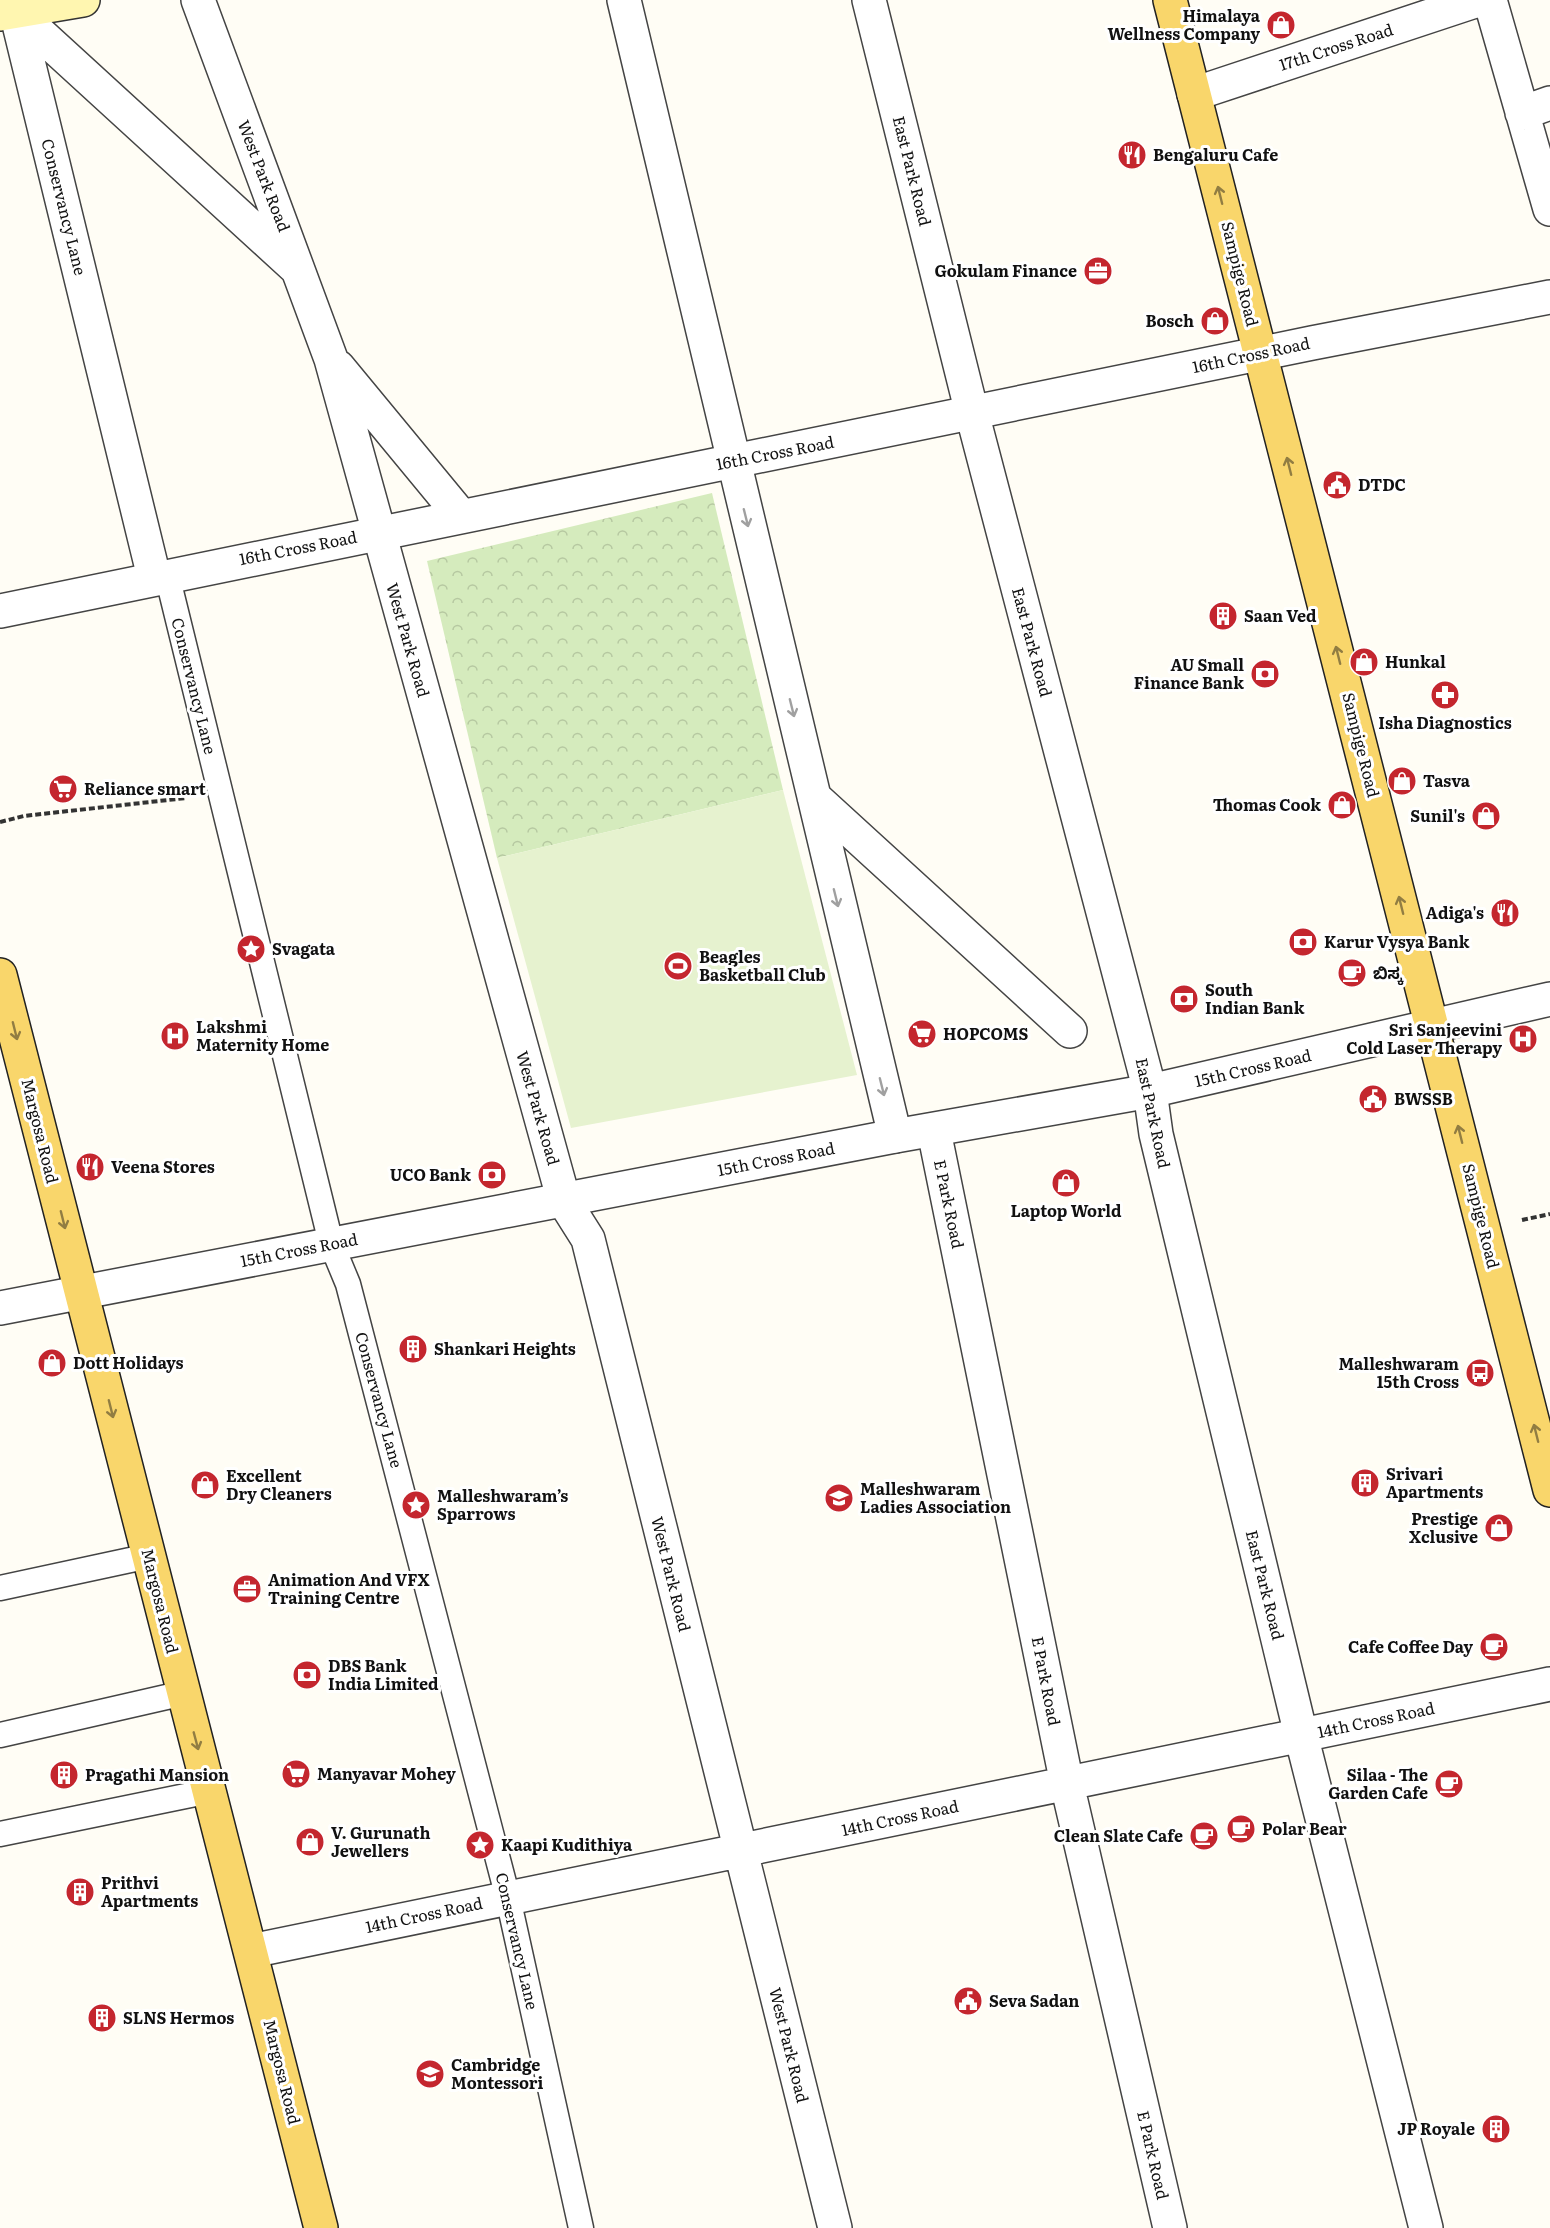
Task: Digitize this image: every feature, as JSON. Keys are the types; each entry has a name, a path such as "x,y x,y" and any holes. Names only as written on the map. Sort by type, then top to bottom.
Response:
{"main road":[{"path":"8,9 83,0"},
{"name":"Sampige Road","path":"1170,0 1550,1490"},
{"name":"Margosa Road","path":"0,975 321,2228"}],"street":[{"name":"West Park Road","path":"198,0 301,272 331,359 564,1201 588,1239 835,2228"},
{"path":"624,0 894,1136"},
{"name":"East Park Road","path":"869,0 972,413 1150,1091 1159,1145 1301,1735 1426,2228"},
{"name":"17th Cross Road","path":"1194,94 1478,0"},
{"path":"1490,0 1536,108 1550,209"},
{"path":"8,9 301,272"},
{"name":"Conservancy Lane","path":"8,9 161,576"},
{"name":"16th Cross Road","path":"0,611 161,576 1261,353 1550,297"},
{"path":"331,359 461,516"},
{"path":"814,797 1070,1031"},
{"name":"15th Cross Road","path":"0,1308 894,1136 934,1131 1150,1091 1433,1028 1550,999"},
{"name":"E Park Road","path":"934,1131 1067,1784 1170,2228"},
{"name":"14th Cross Road","path":"251,1951 1550,1684"}],"lane":[{"name":"Conservancy Lane","path":"161,576 221,794 331,1244 348,1284 508,1898 581,2228"},
{"path":"0,1588 149,1556"},
{"path":"0,1735 184,1693"},
{"path":"0,1834 210,1791"}],"path":[{"path":"0,822 24,816 221,794"},
{"path":"1519,1220 1550,1214"}],"green space":[{"path":"712,493 783,790 497,858 427,561"},
{"name":"Beagles Basketball Club","path":"783,790 857,1075 571,1128 497,858"}],"place":[{"name":"Himalaya Wellness Company","path":"1281,25"},
{"name":"Bengaluru Cafe","path":"1132,155"},
{"name":"Gokulam Finance","path":"1098,271"},
{"name":"Bosch","path":"1215,321"},
{"name":"DTDC","path":"1337,485"},
{"name":"Saan Ved","path":"1223,616"},
{"name":"Hunkal","path":"1364,662"},
{"name":"AU Small Finance Bank","path":"1265,674"},
{"name":"Isha Diagnostics","path":"1445,695"},
{"name":"Tasva","path":"1402,781"},
{"name":"Reliance smart","path":"63,789"},
{"name":"Thomas Cook","path":"1342,805"},
{"name":"Sunil's","path":"1486,816"},
{"name":"Adiga's","path":"1505,913"},
{"name":"Karur Vysya Bank","path":"1303,942"},
{"name":"Svagata","path":"251,949"},
{"name":"Beagles Basketball Club","path":"678,966"},
{"name":"ಬಿಸ್ಕ","path":"1352,973"},
{"name":"South Indian Bank","path":"1184,999"},
{"name":"HOPCOMS","path":"922,1034"},
{"name":"Lakshmi Maternity Home","path":"175,1036"},
{"name":"Sri Sanjeevini Cold Laser Therapy","path":"1523,1039"},
{"name":"BWSSB","path":"1373,1099"},
{"name":"Veena Stores","path":"90,1167"},
{"name":"UCO Bank","path":"492,1175"},
{"name":"Laptop World","path":"1066,1183"},
{"name":"Shankari Heights","path":"413,1349"},
{"name":"Dott Holidays","path":"52,1363"},
{"name":"Malleshwaram 15th Cross","path":"1480,1373"},
{"name":"Srivari Apartments","path":"1365,1483"},
{"name":"Excellent Dry Cleaners","path":"205,1485"},
{"name":"Malleshwaram Ladies Association","path":"839,1498"},
{"name":"Malleshwaram’s Sparrows","path":"416,1505"},
{"name":"Prestige Xclusive","path":"1499,1528"},
{"name":"Animation And VFX Training Centre","path":"247,1589"},
{"name":"Cafe Coffee Day","path":"1494,1647"},
{"name":"DBS Bank India Limited","path":"307,1675"},
{"name":"Manyavar Mohey","path":"296,1774"},
{"name":"Pragathi Mansion","path":"64,1775"},
{"name":"Silaa - The Garden Cafe","path":"1449,1784"},
{"name":"Polar Bear","path":"1241,1829"},
{"name":"Clean Slate Cafe","path":"1204,1836"},
{"name":"V. Gurunath Jewellers","path":"310,1842"},
{"name":"Kaapi Kudithiya","path":"480,1845"},
{"name":"Prithvi Apartments","path":"80,1892"},
{"name":"Seva Sadan","path":"968,2001"},
{"name":"SLNS Hermos","path":"102,2018"},
{"name":"Cambridge Montessori","path":"430,2074"},
{"name":"JP Royale","path":"1496,2129"}]}
